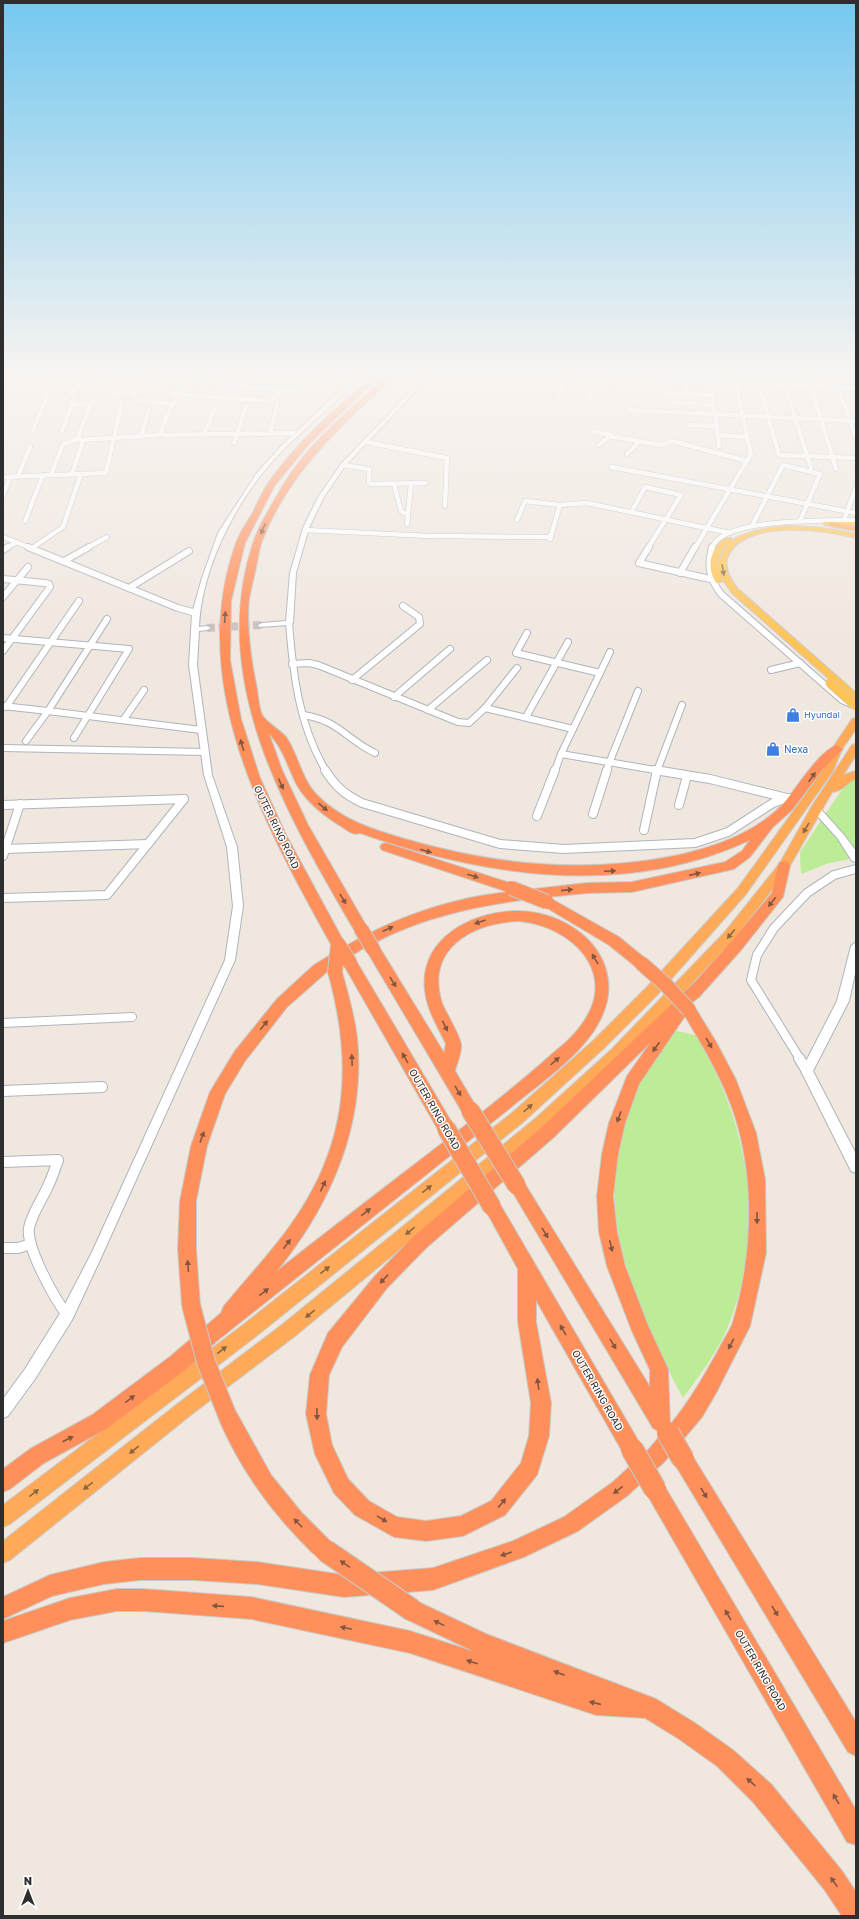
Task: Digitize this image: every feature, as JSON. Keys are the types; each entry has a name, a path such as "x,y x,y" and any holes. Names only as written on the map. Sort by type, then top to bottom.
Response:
{"highway":[{"name":"OUTER RING ROAD","path":"286,466 274,480 252,516 238,549 231,576 225,614 225,659 230,699 240,739 255,782 282,840 338,944 856,1833"},
{"path":"303,466 286,486 262,532 250,570 244,613 244,642 248,678 256,715 272,762 292,809 319,859 361,930 856,1744"},
{"path":"832,524 856,527"},
{"path":"3,1608 50,1586 104,1573 140,1569 194,1569 257,1573 344,1586 433,1579 517,1550 571,1524 620,1489 657,1454 695,1410 741,1326 757,1253 757,1180 748,1134 731,1085 711,1046 689,1010 666,985 614,941 547,902 511,888 406,855 386,842 334,816 311,796 303,785 281,739 256,715"},
{"path":"3,1517 107,1427 179,1372 249,1331 517,1118 599,1044 652,991 742,891 828,771 837,749 855,724"},
{"path":"3,1553 186,1408 289,1330 541,1123 617,1053 729,936 784,866 816,809 856,748"},
{"path":"837,749 824,759 769,823 746,854 729,866 632,887 575,889 498,898 449,908 388,929 349,950 319,969 282,1003 240,1056 218,1092 199,1146 188,1201 187,1249 191,1305 206,1338 215,1388 228,1417 264,1482 295,1520 326,1551 412,1610 481,1643 648,1707 687,1730 718,1754 762,1793 829,1874 856,1915"},
{"path":"825,796 847,778 856,775"},
{"path":"386,842 506,867 556,871 599,872 638,868 697,855 742,839 769,823"},
{"path":"527,1267 527,1322 541,1403 539,1436 530,1468 498,1508 463,1526 426,1531 394,1527 362,1508 341,1486 322,1447 316,1414 320,1375 335,1340 381,1282 420,1242 548,1132 699,986 736,946 778,894 784,866"},
{"path":"206,1338 522,1091 578,1040 589,1026 602,996 602,979 599,966 591,951 578,938 563,929 542,920 520,916 498,917 481,921 461,930 446,942 437,954 433,970 432,990 438,1011 454,1044 447,1072"},
{"path":"179,1372 206,1338 272,1263 304,1220 317,1198 336,1153 348,1112 351,1093 352,1059 348,1022 335,972 338,944"},
{"path":"661,1422 659,1369 641,1331 616,1266 608,1232 606,1196 616,1122 632,1081 699,986"},
{"path":"652,991 668,1001"},
{"path":"3,1482 37,1456 107,1427"},
{"path":"3,1632 70,1609 117,1600 143,1600 251,1608 410,1642 596,1704 648,1707"}],"main road":[{"path":"832,524 780,524 750,530 734,536 720,546 715,553 714,562 716,575 723,587 833,682 856,698"},
{"path":"856,527 768,530 747,536 735,542 726,551 722,563 725,577 735,591 833,682 856,706"},
{"path":"816,809 841,837 856,858"},
{"path":"856,946 843,1000 807,1071 856,1167"}],"street":[{"path":"18,476 22,466"},
{"path":"50,475 54,466"},
{"path":"72,474 75,466"},
{"path":"3,477 106,473 108,466"},
{"path":"3,1411 30,1374 67,1315 96,1256 230,960 238,906 232,847 208,775 201,730 193,665 196,613 205,578 221,533 258,475 267,466"},
{"path":"343,466 321,497 305,530 293,573 289,623 292,664 298,702 317,756 334,784 347,795 362,803 418,821 500,844 564,849 695,843 728,832 773,803 791,798"},
{"path":"347,466 369,469 369,483 371,484 426,483"},
{"path":"445,506 446,466"},
{"path":"680,573 745,466"},
{"path":"753,524 783,466"},
{"path":"785,466 820,474 800,521"},
{"path":"611,467 855,513"},
{"path":"32,548 63,527 81,474"},
{"path":"25,521 43,475"},
{"path":"3,496 10,476"},
{"path":"394,484 400,511 408,515"},
{"path":"407,524 411,484"},
{"path":"632,511 645,487 681,495 639,563 710,579"},
{"path":"843,521 856,487"},
{"path":"517,520 525,501 560,505 587,503 632,511 730,533"},
{"path":"305,530 430,536 532,536 551,538 560,505"},
{"path":"856,527 843,521 800,521 753,524 730,533 712,545 708,556 708,572 710,579 725,598 842,700 856,706"},
{"path":"3,537 187,611 196,613"},
{"path":"64,561 107,537"},
{"path":"3,550 16,542"},
{"path":"129,588 189,551"},
{"path":"3,596 28,567"},
{"path":"3,580 45,583 49,584 50,587 3,651"},
{"path":"4,707 52,642 79,601"},
{"path":"352,680 420,624 419,617 403,606"},
{"path":"26,740 48,711 107,620"},
{"path":"262,624 289,623"},
{"path":"195,629 207,628"},
{"path":"527,633 516,653 600,673"},
{"path":"3,638 129,650 74,738"},
{"path":"526,717 568,642"},
{"path":"394,697 450,649"},
{"path":"537,816 561,754 610,652"},
{"path":"428,710 487,660"},
{"path":"292,664 309,663 318,666 464,724 469,723 485,708 516,668"},
{"path":"771,670 800,663"},
{"path":"124,719 144,690"},
{"path":"593,814 609,762 638,691"},
{"path":"644,830 657,770 682,705"},
{"path":"4,707 124,719 201,730"},
{"path":"485,708 573,728"},
{"path":"303,715 315,716 328,720 338,726 359,746 375,753"},
{"path":"3,748 205,752"},
{"path":"561,754 710,779 791,798"},
{"path":"679,805 687,776"},
{"path":"3,805 184,799 107,895 3,898"},
{"path":"20,804 4,852 148,844"},
{"path":"807,1071 751,980 757,955 774,928 807,893 834,875 856,869"},
{"path":"3,1023 132,1016"},
{"path":"3,1091 102,1087"},
{"path":"3,1162 58,1160 49,1185 35,1211 29,1229 31,1244 54,1297 67,1315"},
{"path":"3,1248 18,1248 31,1244"}],"green space":[{"path":"856,779 856,858 829,863 801,874 800,852 841,791 849,783"},
{"path":"672,1030 695,1035 714,1069 729,1104 740,1141 747,1179 749,1217 747,1255 739,1292 727,1329 712,1356 683,1398 655,1342 631,1283 617,1222 614,1191 616,1152 631,1098 644,1071"}],"tunnel":[{"path":"207,628 262,625"}],"place":[{"name":"Hyundai","path":"793,715"},
{"name":"Nexa","path":"773,749"}]}
